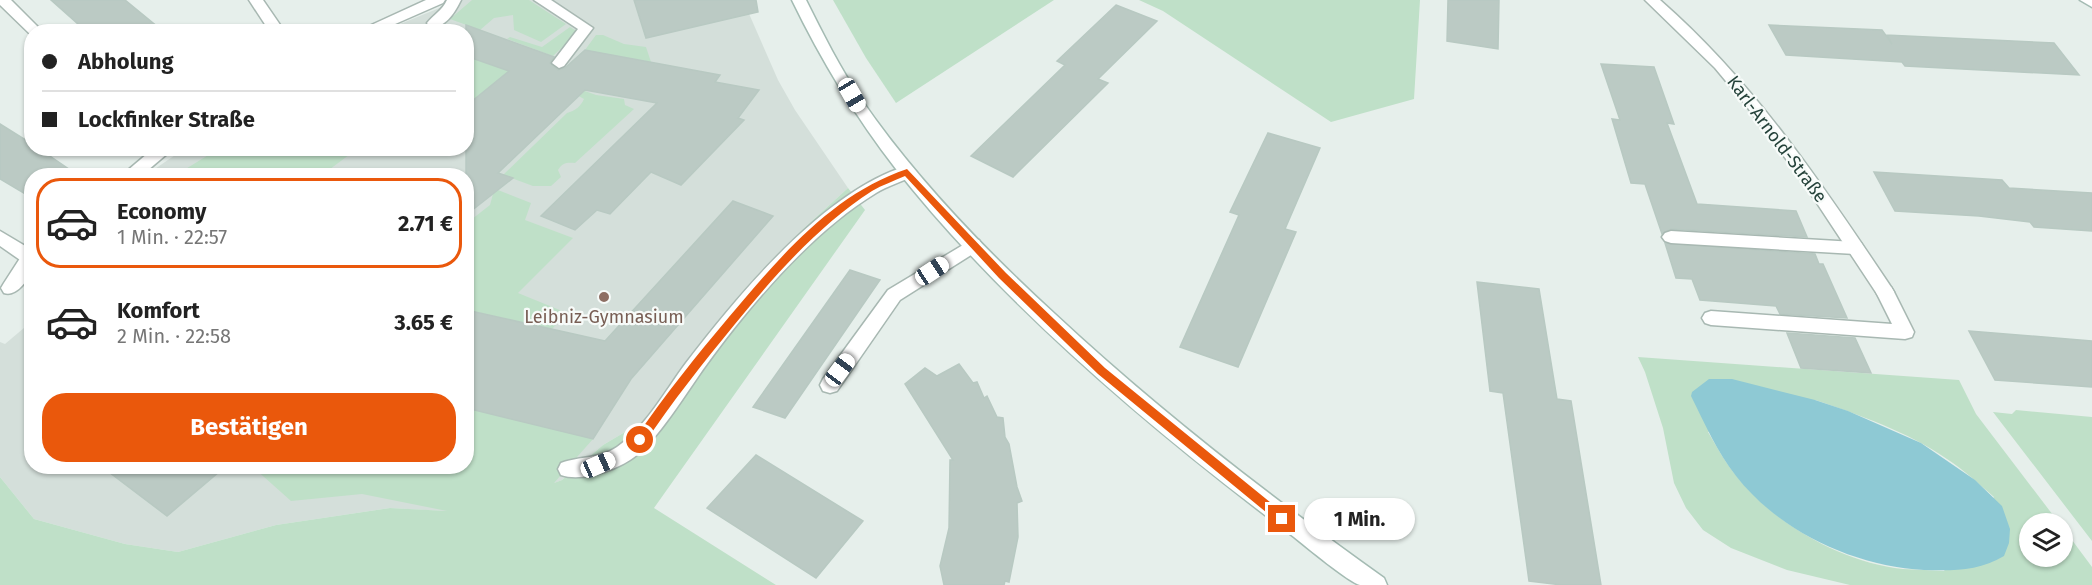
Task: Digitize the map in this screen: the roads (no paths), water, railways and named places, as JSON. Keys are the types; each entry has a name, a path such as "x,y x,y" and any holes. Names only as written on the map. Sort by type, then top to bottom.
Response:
{"street":[{"path":"3,0 28,24"},
{"path":"256,0 272,24"},
{"path":"381,24 436,0"},
{"path":"434,23 448,13 454,0"},
{"path":"541,0 586,28 559,63"},
{"path":"799,0 862,112 907,172 973,245 1102,371 1282,519 1376,585"},
{"name":"Karl-Arnold-Straße","path":"1652,0 1682,24 1746,92 1782,140 1885,292 1905,332 1711,318"},
{"path":"2086,0 2092,3"},
{"path":"140,168 155,156"},
{"path":"568,469 598,465 623,454 640,440 702,356 752,296 801,243 832,215 871,188 907,172"},
{"path":"0,237 24,251"},
{"path":"1671,237 1855,248"},
{"path":"830,385 894,295 973,245"},
{"path":"5,290 24,263"}],"water":[{"path":"1709,379 1732,379 1815,400 1848,411 1921,443 1975,480 2002,506 2010,529 2009,543 2004,556 1985,565 1966,569 1924,570 1898,567 1871,562 1845,553 1796,529 1754,496 1729,467 1717,448 1691,396 1692,392"}],"place":[{"name":"Leibniz-Gymnasium","path":"604,297"}]}
